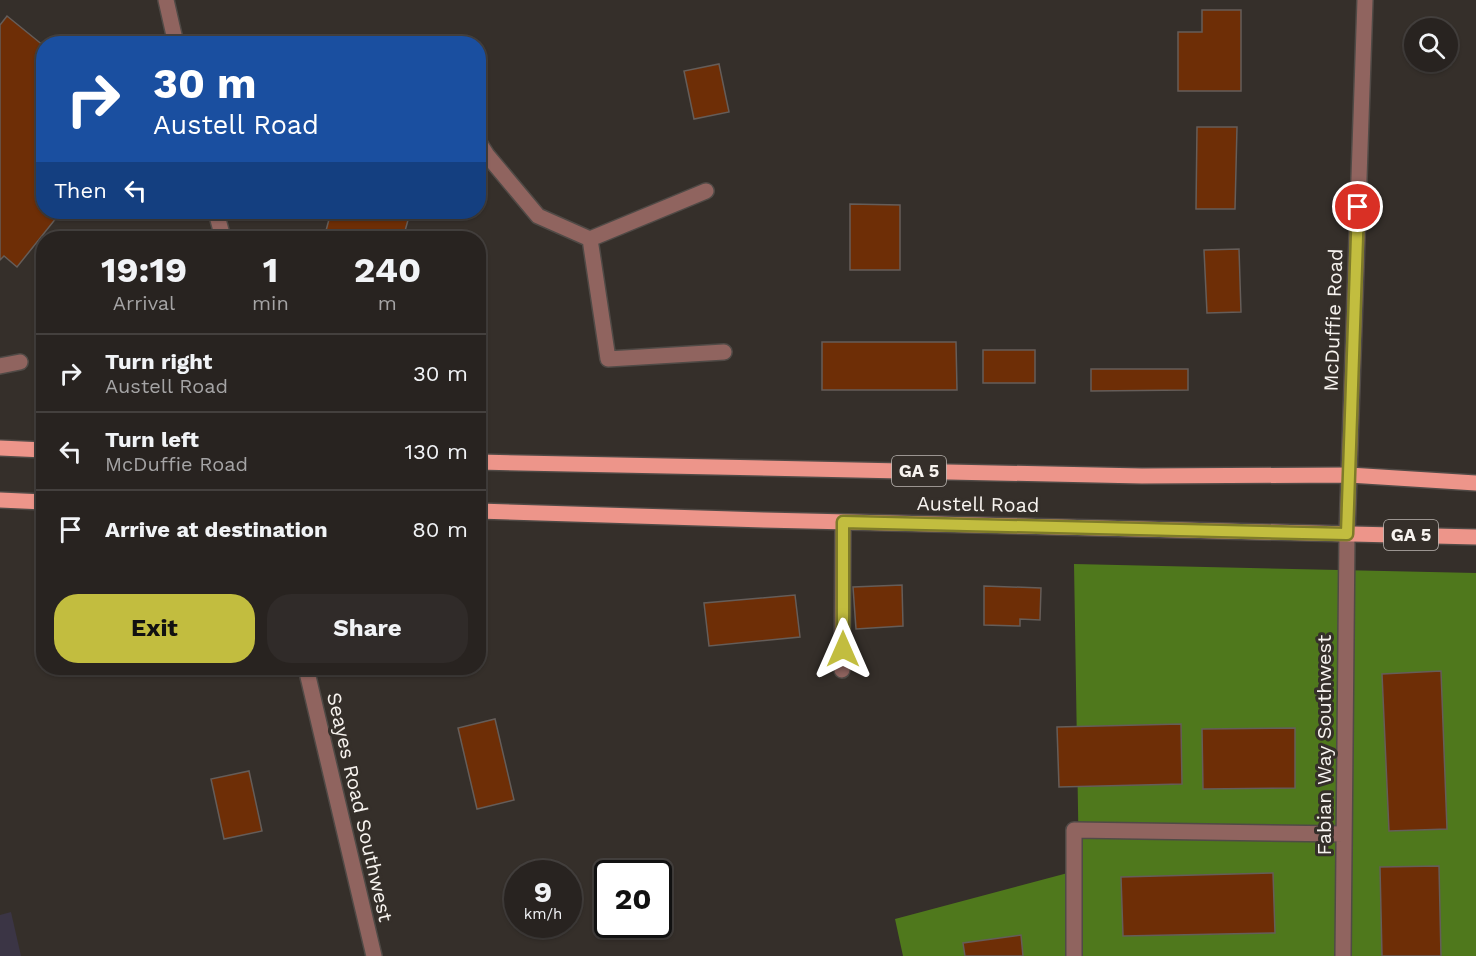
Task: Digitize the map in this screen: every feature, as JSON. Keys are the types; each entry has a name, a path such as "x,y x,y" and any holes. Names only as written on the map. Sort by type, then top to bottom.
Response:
{"main road":[{"path":"0,448 36,450"},
{"name":"Austell Road","path":"486,462 1130,476 1349,476 1476,483"},
{"path":"0,500 36,502"},
{"name":"Austell Road","path":"486,510 843,522 1476,537"}],"street":[{"path":"166,0 175,36"},
{"name":"McDuffie Road","path":"1347,534 1365,0"},
{"path":"486,153 538,216 590,238 706,191"},
{"path":"590,238 608,359 724,352"},
{"path":"0,366 20,362"},
{"path":"842,670 843,522"},
{"name":"Fabian Way Southwest","path":"1343,956 1347,534"},
{"name":"Seayes Road Southwest","path":"308,675 374,956"},
{"path":"1074,956 1074,830 1344,834"}],"shaded area":[{"path":"11,912 21,956 0,956 0,915"}],"green space":[{"path":"1074,564 1476,573 1476,956 903,956 895,919 1079,870"}],"building":[{"path":"1202,10 1241,10 1241,91 1178,91 1178,32 1202,32"},
{"path":"7,16 36,40 36,219 55,219 46,231 36,231 36,243 17,267 4,256 0,260 0,25"},
{"path":"719,64 729,112 694,119 684,71"},
{"path":"1197,127 1237,127 1235,209 1196,209"},
{"path":"850,204 900,205 900,270 850,270"},
{"path":"329,219 408,219 405,231 326,231"},
{"path":"1239,249 1241,312 1207,313 1204,250"},
{"path":"822,342 956,342 957,390 822,390"},
{"path":"983,350 1035,350 1035,383 983,383"},
{"path":"1091,369 1188,369 1188,390 1091,391"},
{"path":"902,585 903,626 856,629 853,587"},
{"path":"984,586 1041,588 1040,620 1020,619 1020,626 984,625"},
{"path":"795,595 800,637 709,646 704,603"},
{"path":"1441,671 1447,829 1389,831 1382,674"},
{"path":"495,719 514,800 477,809 458,728"},
{"path":"1181,724 1182,784 1059,787 1057,727"},
{"path":"1295,728 1295,788 1203,789 1202,729"},
{"path":"249,771 262,831 224,839 211,779"},
{"path":"1439,866 1441,956 1382,956 1380,867"},
{"path":"1273,873 1275,933 1123,936 1121,877"},
{"path":"1021,935 1023,956 965,956 963,943"}],"route":[{"path":"843,649 843,522 1347,534 1358,207"}]}
